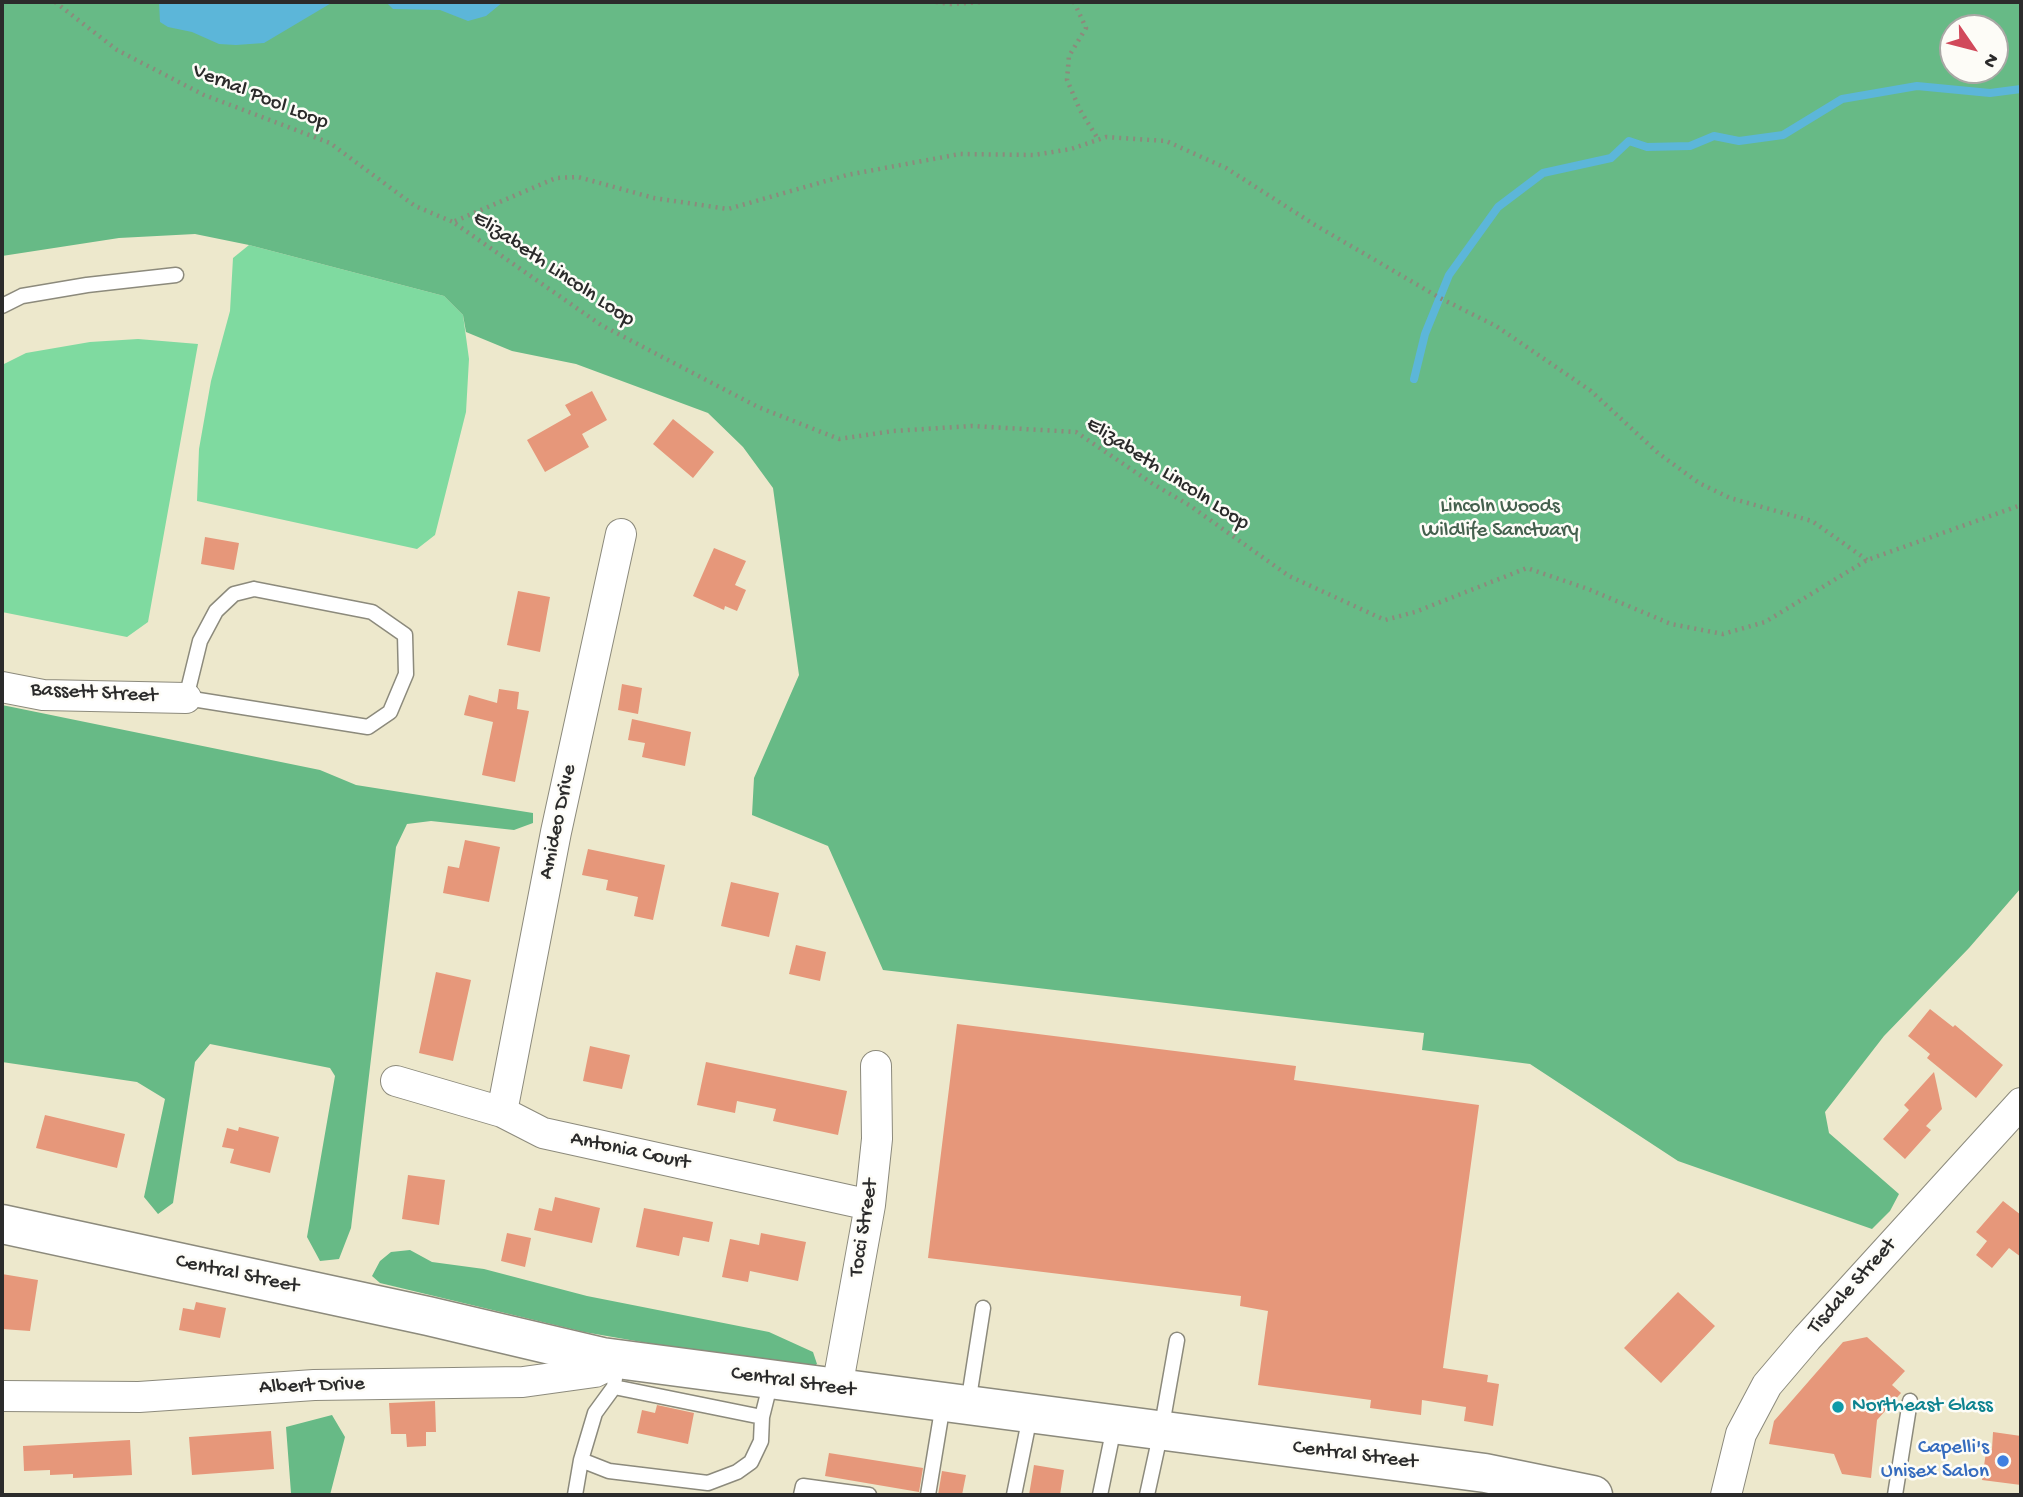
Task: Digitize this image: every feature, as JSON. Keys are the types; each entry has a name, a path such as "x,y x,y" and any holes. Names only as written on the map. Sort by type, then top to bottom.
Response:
{"main road":[{"name":"Central Street","path":"2,1224 428,1316 617,1374 771,1379 1115,1425 1482,1484 1593,1495"}],"street":[{"name":"Amideo Drive","path":"502,1112 556,832 621,534"},
{"name":"Bassett Street","path":"2,687 43,695 186,698"},
{"name":"Tocci Street","path":"837,1388 870,1205 877,1139 876,1066"},
{"name":"Antonia Court","path":"396,1081 502,1112 543,1133 870,1205"},
{"name":"Tisdale Street","path":"1726,1495 1741,1434 1767,1385 2021,1103"},
{"name":"Albert Drive","path":"2,1395 139,1396 314,1385 523,1382 595,1372 617,1374"}],"lane":[{"path":"2,306 22,296 87,285 176,275"},
{"path":"254,589 372,612 405,635 406,674 390,712 368,727 186,698 200,641 216,611 234,594 254,589"},
{"path":"928,1495 983,1308"},
{"path":"1147,1495 1177,1340"},
{"path":"575,1495 581,1460 595,1413 617,1374 762,1417"},
{"path":"581,1460 608,1471 708,1483 737,1472 751,1462 761,1441 762,1417 771,1379"},
{"path":"1895,1495 1910,1401"},
{"path":"1014,1495 1030,1415"},
{"path":"1100,1495 1115,1425"},
{"path":"801,1495 803,1486 869,1495"}],"path":[{"name":"Vernal Pool Loop","path":"55,2 117,50 204,95 330,143 415,206 453,222"},
{"path":"936,2 984,2"},
{"path":"1074,2 1086,28 1069,56 1067,80 1080,110 1098,140"},
{"name":"Elizabeth Lincoln Loop","path":"1105,137 1166,141 1226,168 1349,245 1440,298 1496,326 1591,391 1658,453 1699,483 1730,498 1812,520 1867,560 1765,622 1723,634 1671,624 1588,589 1527,568 1415,612 1385,620 1289,576 1189,505 1076,432 972,426 893,431 839,439 758,407 601,325 453,222 556,178 578,177 654,198 728,209 847,175 960,154 1034,155 1071,149 1105,137"},
{"path":"1867,560 2021,505"}],"green space":[{"name":"Lincoln Woods Wildlife Sanctuary","path":"2,2 2021,2 2021,888 1969,948 1884,1036 1825,1112 1829,1133 1899,1194 1890,1211 1872,1229 1678,1161 1530,1064 1422,1050 1424,1033 883,970 828,846 752,815 754,778 799,675 773,488 743,447 708,413 576,364 512,351 466,332 463,315 444,296 249,245 195,234 119,238 2,256"},
{"path":"249,245 444,296 463,315 469,359 466,412 435,535 417,549 197,501 199,449 211,381 230,311 233,258"},
{"path":"138,339 198,344 148,622 127,637 2,612 2,365 26,353 90,342"},
{"path":"2,705 320,770 356,785 533,813 533,823 514,830 431,821 407,824 396,847 351,1228 339,1259 320,1261 307,1237 335,1076 330,1068 210,1044 195,1062 173,1203 158,1214 144,1197 165,1099 137,1082 2,1062"},
{"path":"410,1250 432,1262 484,1269 587,1296 769,1332 813,1352 817,1364 808,1371 584,1332 380,1283 372,1276 380,1261 391,1252"},
{"path":"332,1415 345,1437 330,1495 289,1495 286,1427"}],"water":[{"path":"159,2 333,2 264,43 236,45 219,44 192,32 168,27 160,22"},
{"path":"386,2 503,2 486,16 468,21 440,10 393,9"}],"building":[{"path":"592,391 607,420 582,434 589,447 545,472 527,440 571,415 565,405"},
{"path":"673,419 714,452 693,478 653,444"},
{"path":"205,537 239,543 234,570 201,564"},
{"path":"714,548 746,561 735,585 746,590 737,611 725,606 724,610 693,596"},
{"path":"518,591 550,597 540,652 507,645"},
{"path":"622,684 642,688 638,714 618,710"},
{"path":"499,689 519,692 517,709 529,711 515,782 482,775 493,722 464,715 469,695 497,703"},
{"path":"632,719 691,732 685,766 642,757 645,743 628,740"},
{"path":"465,840 500,847 489,902 443,893 448,866 459,868"},
{"path":"588,849 665,865 653,920 634,916 638,897 606,890 608,880 582,875"},
{"path":"731,882 779,893 769,937 721,926"},
{"path":"796,945 826,952 820,981 789,974"},
{"path":"436,972 471,980 453,1061 419,1053"},
{"path":"1930,1009 1953,1027 1955,1025 2003,1065 1976,1098 1927,1058 1930,1054 1908,1036"},
{"path":"957,1024 1296,1066 1294,1080 1479,1105 1443,1368 1488,1375 1487,1382 1499,1384 1493,1426 1464,1421 1466,1407 1422,1400 1421,1415 1370,1408 1371,1400 1258,1385 1268,1311 1240,1306 1241,1296 928,1258"},
{"path":"590,1046 630,1055 622,1089 583,1081"},
{"path":"706,1062 847,1091 838,1135 773,1121 776,1109 737,1101 735,1113 697,1105"},
{"path":"1934,1072 1942,1109 1926,1126 1931,1130 1905,1159 1883,1139 1909,1110 1904,1105"},
{"path":"45,1115 125,1134 117,1168 36,1148"},
{"path":"239,1127 279,1137 270,1173 230,1163 234,1149 222,1147 227,1128 238,1131"},
{"path":"408,1175 445,1180 439,1225 402,1219"},
{"path":"555,1197 600,1208 592,1243 534,1230 539,1208 552,1211"},
{"path":"2003,1201 2021,1215 2021,1257 2009,1248 1992,1268 1976,1255 1987,1241 1976,1232"},
{"path":"644,1208 713,1222 709,1242 683,1237 679,1256 636,1247"},
{"path":"507,1233 531,1238 525,1267 501,1261"},
{"path":"761,1233 806,1242 798,1281 750,1271 748,1282 722,1277 730,1239 759,1245"},
{"path":"2,1274 38,1280 30,1331 2,1329"},
{"path":"1678,1292 1715,1326 1661,1383 1624,1348"},
{"path":"196,1302 226,1308 220,1338 179,1330 183,1308 194,1310"},
{"name":"Northeast Glass","path":"1867,1337 1905,1371 1892,1385 1901,1393 1877,1420 1871,1478 1842,1474 1834,1454 1769,1444 1774,1421 1843,1342"},
{"path":"435,1401 436,1432 426,1432 426,1446 407,1447 406,1434 391,1434 389,1403"},
{"path":"657,1405 694,1413 688,1444 637,1433 642,1410 655,1413"},
{"path":"271,1431 274,1469 192,1475 189,1437"},
{"name":"Capelli's Unisex Salon","path":"1993,1432 2021,1436 2021,1485 1982,1480 1986,1452 1992,1449"},
{"path":"130,1440 132,1475 73,1478 73,1474 50,1475 50,1470 24,1471 23,1446"},
{"path":"829,1453 923,1468 919,1492 825,1476"},
{"path":"1034,1465 1064,1470 1060,1495 1029,1495"},
{"path":"942,1471 966,1475 962,1495 938,1495"}],"waterway":[{"path":"1414,379 1425,334 1449,275 1498,207 1543,173 1611,158 1629,141 1647,147 1690,146 1714,136 1739,141 1783,135 1842,99 1917,86 1990,93 2021,89"}],"place":[{"name":"Northeast Glass","path":"1838,1407"},
{"name":"Capelli's Unisex Salon","path":"2003,1461"}]}
